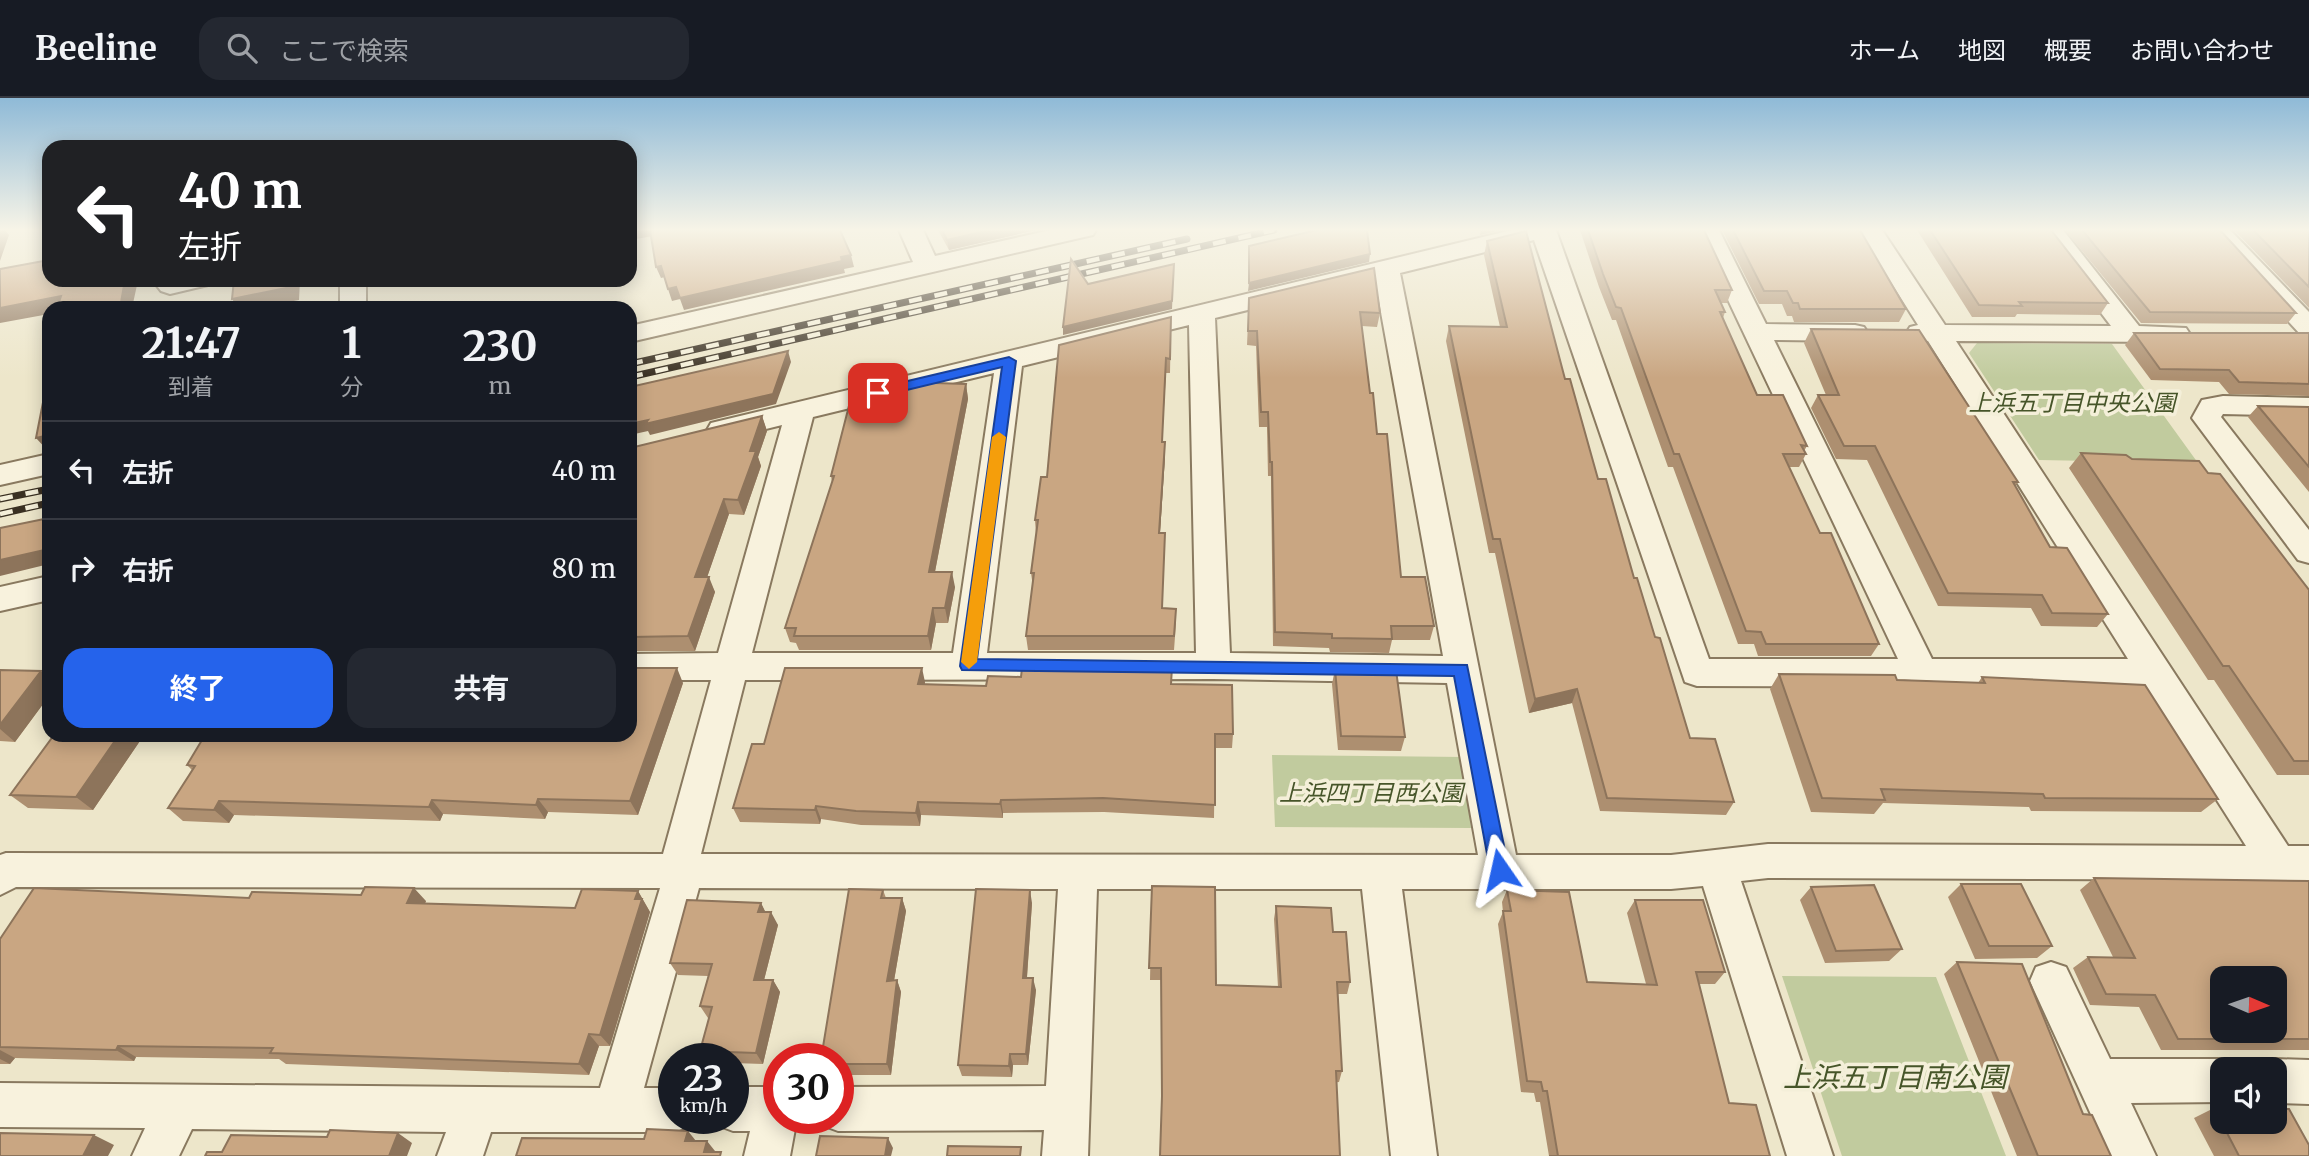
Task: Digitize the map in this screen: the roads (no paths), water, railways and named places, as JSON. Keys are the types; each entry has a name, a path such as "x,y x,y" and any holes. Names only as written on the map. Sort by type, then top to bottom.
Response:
{"street":[{"path":"637,332 872,279"},
{"path":"695,436 1339,279"},
{"path":"1388,279 1500,870"},
{"path":"1560,279 1697,672 2156,673"},
{"path":"1731,279 1921,672"},
{"path":"1902,279 2156,673 2293,862"},
{"path":"2089,279 2132,334"},
{"path":"2263,279 2309,328"},
{"path":"1202,313 1213,666"},
{"path":"1756,332 2200,334"},
{"path":"2282,335 2309,335"},
{"path":"968,666 1009,361"},
{"path":"2309,407 2223,405 2212,407 2206,418 2309,552"},
{"path":"616,1110 680,871 730,668 800,412"},
{"path":"0,475 42,466"},
{"path":"0,599 42,590"},
{"path":"637,667 1213,666 1461,670"},
{"path":"0,878 6,870 1671,872 1768,861 2293,862"},
{"path":"1717,867 1810,1156"},
{"path":"1065,1156 1078,871"},
{"path":"1380,872 1414,1156"},
{"path":"2051,981 2133,1156"},
{"path":"2097,1081 2210,1081"},
{"path":"2287,1081 2309,1082"},
{"path":"0,1105 476,1111 658,1110"},
{"path":"155,1156 179,1108"},
{"path":"854,1109 1067,1108"},
{"path":"460,1156 476,1111"},
{"path":"767,1156 772,1134"}],"railway":[{"path":"637,362 1007,279"},
{"path":"637,375 1058,279"},
{"path":"0,499 42,490"},
{"path":"0,514 42,505"}],"park label":[{"name":"上浜五丁目中央公園","path":"2072,402"},
{"name":"上浜四丁目西公園","path":"1371,792"},
{"name":"上浜五丁目南公園","path":"1895,1077"}]}
